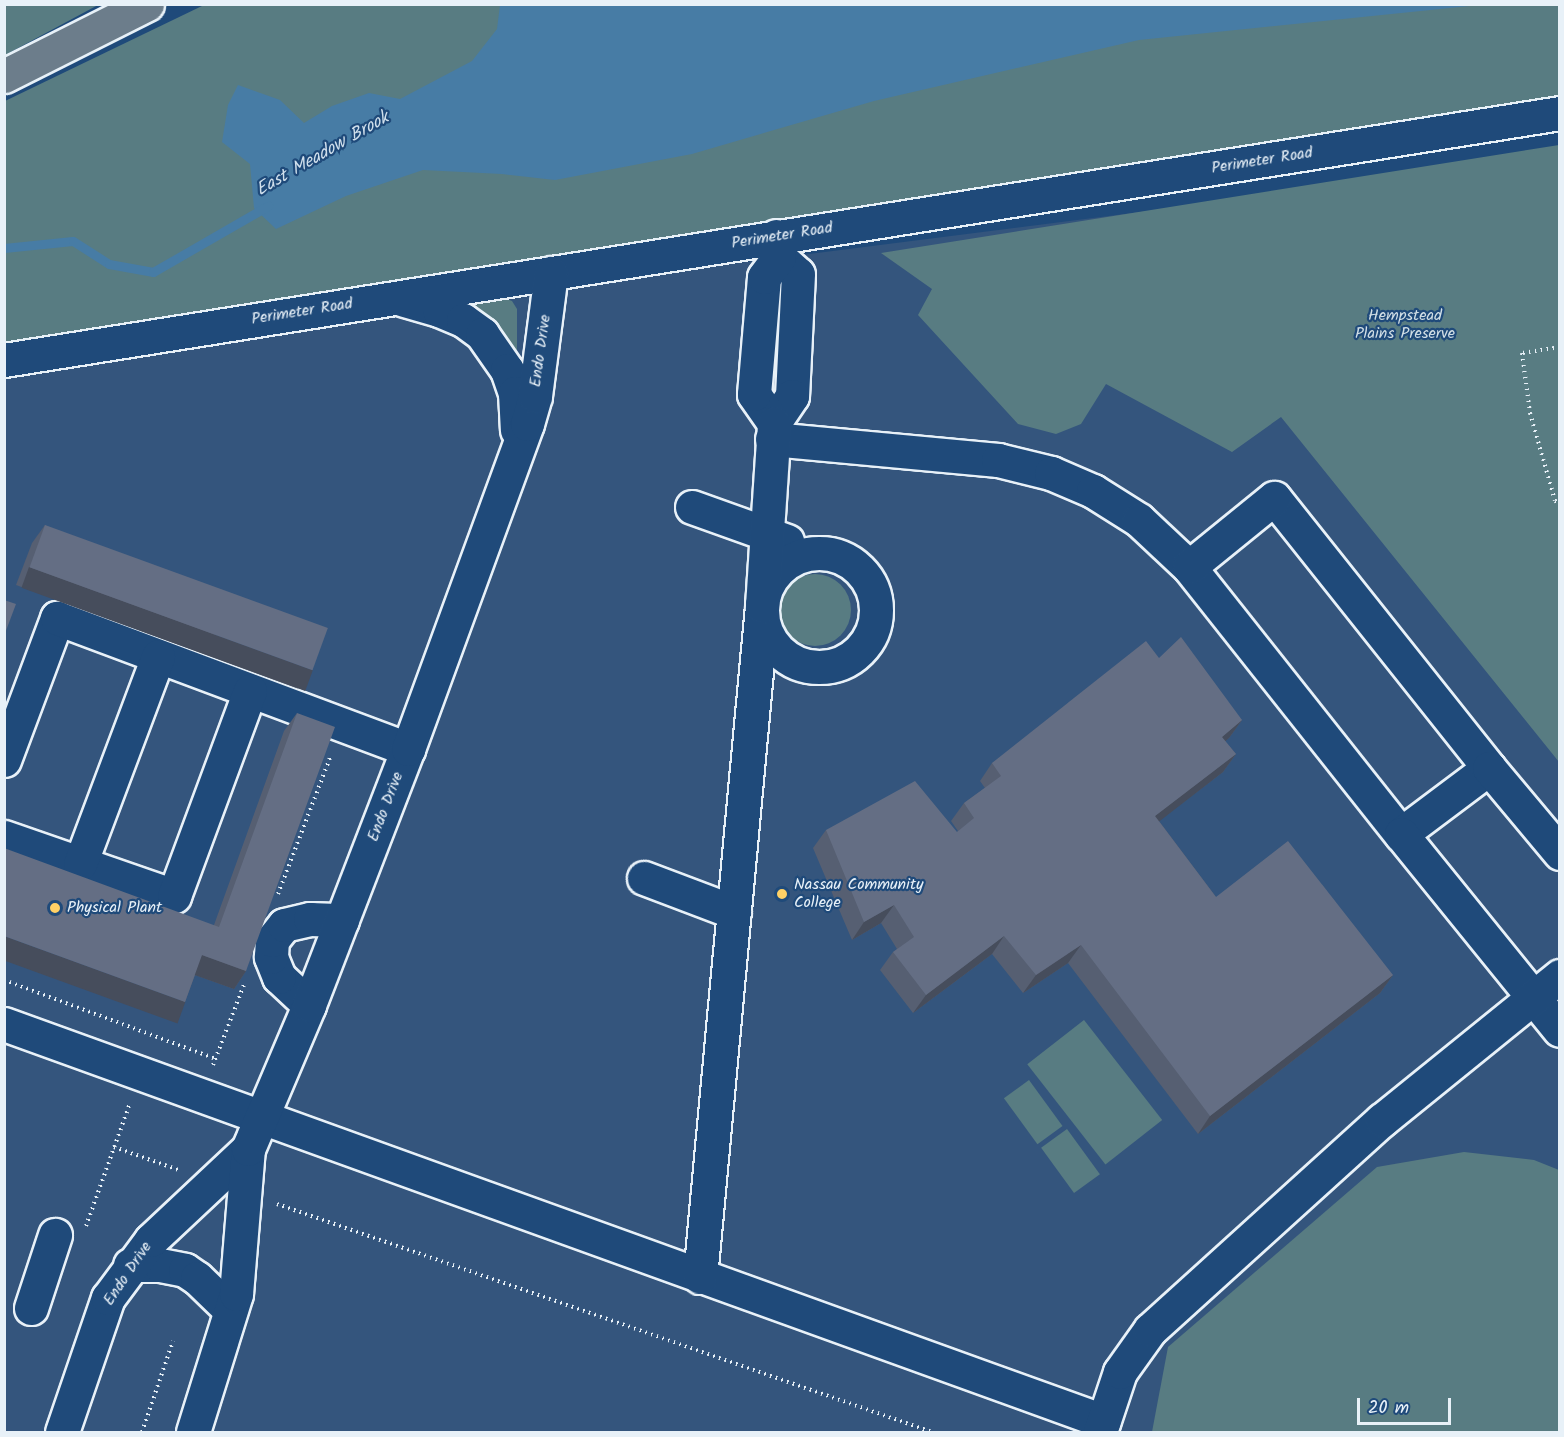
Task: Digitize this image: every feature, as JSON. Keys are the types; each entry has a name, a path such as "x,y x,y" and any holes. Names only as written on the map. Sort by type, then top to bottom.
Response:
{"highway":[{"path":"4,76 147,4"}],"street":[{"name":"Perimeter Road","path":"4,360 551,273 778,247 1560,113"},
{"path":"700,1277 768,534 773,431 754,394 764,278 778,247"},
{"name":"Endo Drive","path":"193,1432 236,1294 248,1149 309,1005 408,749 513,461 535,396 551,273"},
{"name":"Endo Drive","path":"395,298 439,309 463,320 482,334 497,352 507,370 515,393 518,423 513,461"},
{"path":"773,431 965,455 1032,467 1093,491 1139,520 1189,567 1560,1030"},
{"path":"1189,567 1274,498 1489,768 1560,853"},
{"path":"692,507 820,553 848,560 862,573 873,589 876,608 874,628 865,645 850,659 833,666 813,668 796,663 782,654 770,640 763,624 762,606 766,588 777,572 792,560 820,553"},
{"path":"4,760 57,618 408,749"},
{"path":"80,864 158,656"},
{"path":"4,837 174,896 250,691"},
{"path":"1401,834 1489,768"},
{"path":"644,879 734,912"},
{"path":"309,1005 279,977 271,957 272,940 284,926 310,919 342,920"},
{"path":"4,1024 700,1277 1102,1427 1120,1372 1150,1330 1382,1120 1560,976"},
{"name":"Endo Drive","path":"62,1432 108,1298 130,1265 151,1240 248,1149"},
{"path":"31,1308 56,1235"},
{"path":"130,1265 160,1265 185,1270 197,1278 230,1310"}],"path":[{"path":"1560,347 1522,353 1530,413 1555,501 1560,504"},
{"path":"4,980 216,1059"},
{"path":"56,1235 79,1245 140,1074"},
{"path":"114,1147 213,1182"},
{"path":"245,1192 932,1432"},
{"path":"142,1432 173,1341"}],"shaded area":[{"name":"Nassau Community College","path":"1559,159 1559,1432 5,1432 4,356"}],"green space":[{"path":"5,4 98,4 98,5 5,55"},
{"path":"204,5 1559,5 1559,97 5,344 5,101"},
{"name":"Hempstead Plains Preserve","path":"1559,145 1559,762 1281,417 1232,452 1106,384 1081,424 1056,434 1018,424 918,315 932,289 881,253"},
{"path":"499,296 512,301 517,309 517,375 450,305"},
{"path":"815,574 835,580 845,590 851,610 845,630 835,640 815,646 795,640 785,630 779,610 785,590 795,580"},
{"path":"1084,1020 1162,1120 1105,1164 1027,1064"},
{"path":"1029,1080 1063,1126 1037,1144 1004,1098"},
{"path":"1067,1129 1100,1174 1074,1193 1041,1148"},
{"path":"1464,1152 1534,1160 1559,1170 1559,1432 1152,1432 1168,1347 1377,1167"}],"water":[{"path":"500,5 1479,5 1139,40 874,101 692,154 555,180 502,174 423,170 346,196 276,229 254,208 250,164 222,142 228,105 238,85 280,100 304,123 332,106 369,93 400,99 472,61 497,29"}],"building":[{"path":"45,525 328,628 312,670 30,567"},
{"path":"4,600 16,604 4,636"},
{"path":"1181,637 1242,720 1222,737 1236,754 1155,816 1216,897 1288,841 1393,975 1210,1116 1081,945 1036,975 1004,936 926,995 893,952 914,937 894,905 864,922 826,830 915,781 957,832 974,818 964,803 1001,776 992,763 1146,641 1159,658"},
{"name":"Physical Plant","path":"297,713 335,727 246,971 202,955 185,1002 4,936 4,848 219,927"}],"waterway":[{"name":"East Meadow Brook","path":"4,248 73,241 109,264 153,272 268,206"}],"place":[{"name":"Nassau Community College","path":"782,894"},
{"name":"Physical Plant","path":"55,908"}]}
